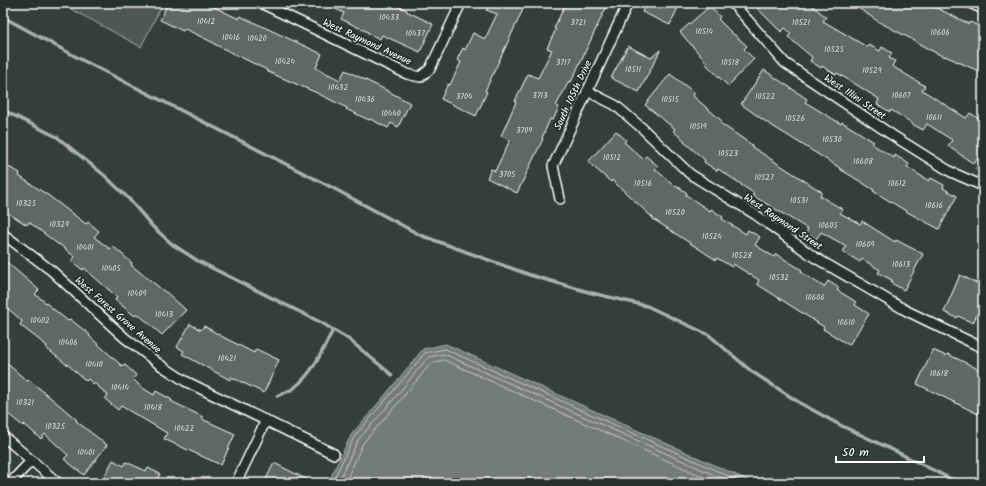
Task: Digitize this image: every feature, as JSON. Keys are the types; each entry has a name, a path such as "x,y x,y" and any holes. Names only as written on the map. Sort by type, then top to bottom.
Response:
{"street":[{"name":"West Raymond Avenue","path":"261,3 407,74 420,76 430,69 461,3"},
{"name":"South 105th Drive","path":"560,199 553,166 628,3"},
{"name":"West Illini Street","path":"732,3 785,63 892,135 951,172 983,186"},
{"path":"970,3 983,9"},
{"name":"West Raymond Street","path":"587,91 614,105 642,128 690,174 756,216 814,257 908,311 983,348"},
{"name":"West Forest Grove Avenue","path":"3,234 52,271 125,338 159,364 185,381 334,454"},
{"path":"236,483 266,420"},
{"path":"3,436 58,483"},
{"path":"10,483 31,460"}],"shaded area":[{"path":"60,3 163,3 141,47"},
{"path":"983,157 983,174 975,169"}],"water":[{"path":"446,344 753,483 328,483 351,435 423,349"}],"building":[{"path":"168,3 206,3 239,19 240,16 322,54 316,68 340,80 345,70 410,103 398,127 391,123 388,128 346,109 347,108 317,93 266,71 267,70 185,29 183,31 160,20"},
{"path":"323,3 391,3 433,24 420,52 382,35 380,39 368,33 341,19 344,13"},
{"path":"490,3 526,3 485,91 487,92 476,116 441,99 448,84 450,85 461,62 457,60 463,48 465,50 473,33 485,39 497,14 486,10"},
{"path":"566,3 608,3 571,82 569,81 556,106 559,107 553,120 550,119 542,138 543,139 517,193 487,178 491,169 495,171 510,140 501,136 528,74 538,78 552,50 547,48 556,29 554,28"},
{"path":"646,3 680,3 670,25 642,12"},
{"path":"752,3 809,3 826,17 823,21 867,47 869,45 880,51 882,47 892,53 889,58 895,61 892,66 925,86 922,90 966,118 970,113 983,121 983,150 974,164 948,146 952,140 927,124 923,130 891,110 890,112 877,104 879,99 860,87 837,73 836,75 822,66 821,68 810,61 812,57 788,37 791,33 785,28 781,32"},
{"path":"851,3 923,3 934,8 935,7 969,24 970,22 983,28 983,73 945,56 944,57 917,43 879,22"},
{"path":"710,6 720,17 718,19 747,46 744,49 754,59 728,86 706,64 707,63 680,32"},
{"path":"628,46 651,58 660,50 639,92 611,78"},
{"path":"764,70 807,99 805,102 841,124 842,122 855,130 874,142 872,144 894,158 895,155 909,164 907,167 929,181 931,178 944,185 943,188 957,196 939,229 873,191 874,190 766,122 741,104"},
{"path":"670,74 695,93 693,96 722,121 720,123 752,145 752,147 822,192 820,196 842,209 840,213 860,224 862,221 895,242 896,240 923,254 904,290 891,283 892,280 878,273 880,270 862,259 860,262 843,252 846,246 821,232 816,239 806,233 808,229 752,195 754,193 741,184 704,162 705,160 673,131 675,129 645,105"},
{"path":"616,131 626,140 624,142 643,159 646,156 658,166 655,169 675,186 676,185 687,193 686,195 710,211 711,209 723,217 722,219 746,234 748,230 760,237 755,245 774,257 776,254 802,270 801,272 824,287 828,281 839,288 837,290 856,302 855,305 869,314 849,345 757,284 759,280 733,264 732,267 717,258 716,260 653,219 612,180 611,182 588,162"},
{"path":"3,164 20,173 19,176 49,196 86,224 88,222 99,231 94,237 110,249 113,246 132,263 131,265 166,292 186,310 162,335 137,313 135,316 115,300 117,297 84,268 83,270 71,261 75,257 59,244 29,222 27,225 3,210"},
{"path":"3,259 39,290 35,294 68,321 70,319 90,335 89,336 122,366 124,364 136,375 133,379 141,387 154,395 156,391 172,400 171,401 203,417 202,419 235,434 221,465 164,439 167,433 121,406 118,410 105,399 108,395 88,379 86,381 46,348 47,346 20,325 22,321 3,304"},
{"path":"960,275 983,286 983,301 973,323 958,316 957,318 944,312"},
{"path":"190,324 201,330 204,326 254,353 256,349 279,360 264,393 231,377 230,380 182,354 184,351 177,347"},
{"path":"933,350 946,356 947,354 962,361 980,370 979,372 983,374 983,403 978,414 917,384"},
{"path":"3,360 107,445 84,475 64,459 68,455 45,434 41,439 24,424 23,426 3,410"},
{"path":"113,460 124,466 126,462 146,471 148,468 160,474 155,483 101,483"},
{"path":"274,463 314,483 264,483"}],"waterway":[{"path":"3,17 82,60 331,187 420,235 530,275 592,293 647,306 709,335 751,371 800,403 840,425 959,483"},
{"path":"3,110 57,137 104,175 129,199 153,227 172,244 198,261 318,321 347,338 392,375"},
{"path":"277,396 294,388 307,375 317,361 333,330"}]}
